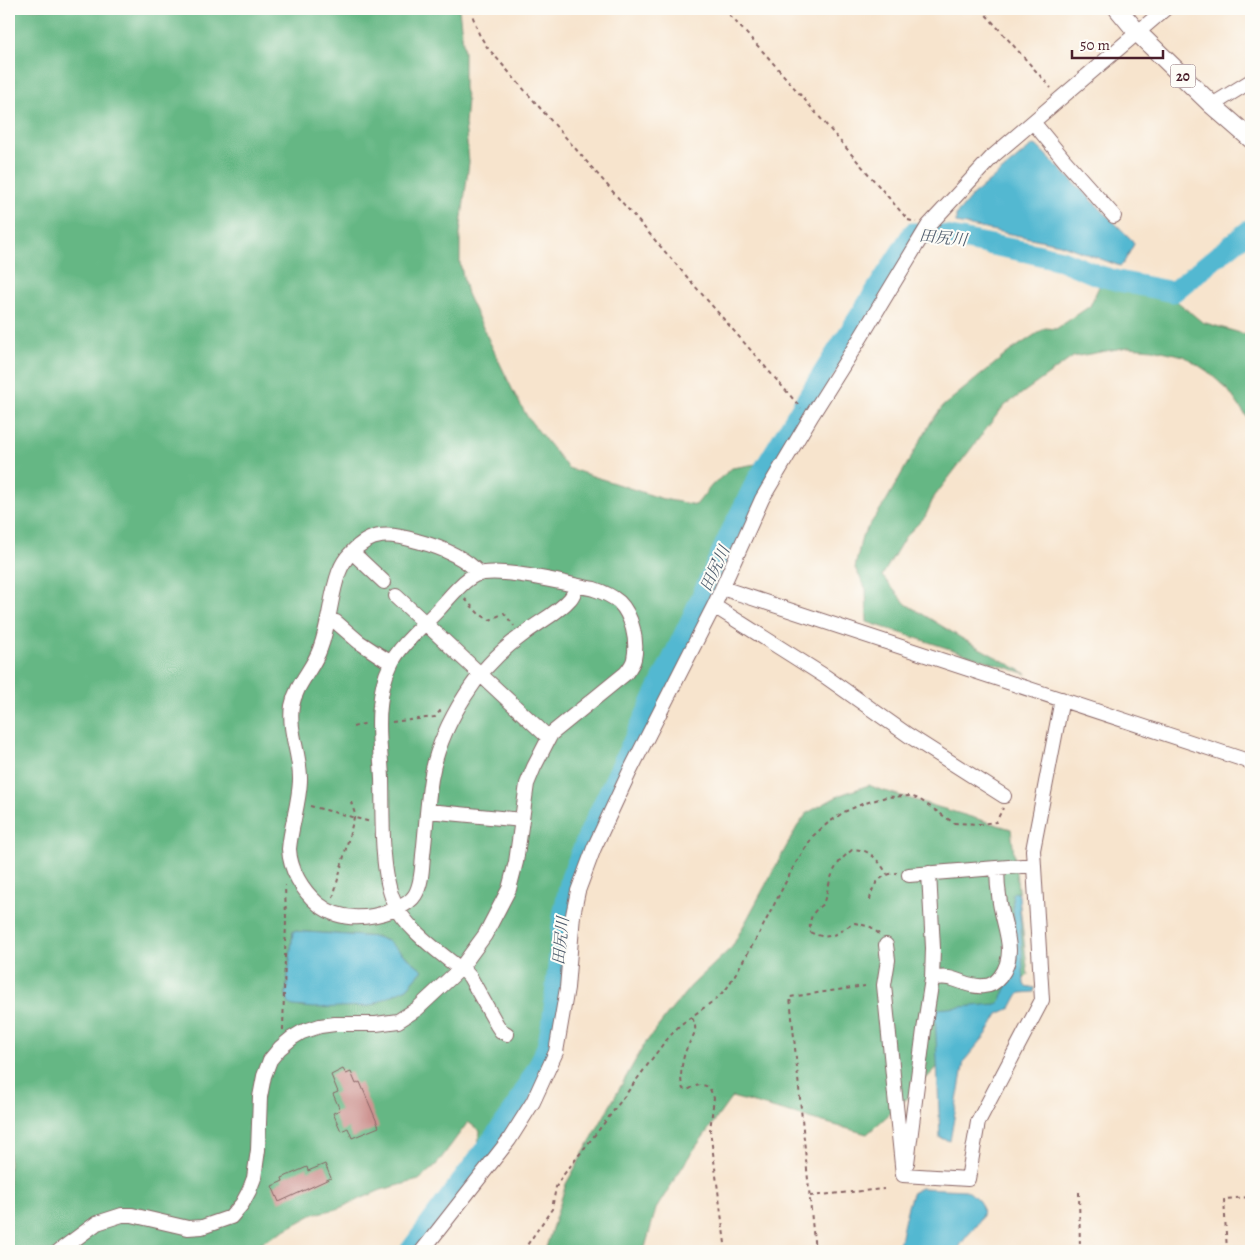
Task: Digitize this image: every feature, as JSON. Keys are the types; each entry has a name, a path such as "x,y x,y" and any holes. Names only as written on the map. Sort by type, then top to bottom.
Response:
{"main road":[{"name":"20","path":"1118,9 1137,32 1212,105 1251,139"}],"street":[{"path":"422,1251 509,1140 533,1102 556,1052 567,988 573,915 586,867 625,780 714,606 762,499 812,415 928,226 987,162 1059,97 1165,9"},
{"path":"1212,105 1251,81"},
{"path":"1033,122 1064,161 1114,216"},
{"path":"480,574 463,558 410,538 386,535 374,537 360,544 340,570 330,620 320,650 298,686 292,707 291,719 300,780 290,837 290,859 299,880 314,900 329,910 348,916 365,918 397,908 415,896 419,887 434,762 451,720 480,674 506,647 571,599 578,586"},
{"path":"352,552 384,582"},
{"path":"59,1251 97,1223 122,1215 132,1215 188,1228 209,1226 231,1217 242,1204 254,1178 258,1150 260,1097 264,1076 270,1060 285,1044 302,1032 320,1026 376,1024 398,1021 417,1009 460,968 485,935 509,889 516,862 527,784 549,738 572,716 626,673 634,660 633,631 628,614 619,602 594,589 505,573 487,572 472,576 458,589 391,663 384,682 379,724 383,824 386,874 393,901 397,908 419,935 460,968 470,978 501,1031 508,1034"},
{"path":"722,588 1251,762"},
{"path":"396,596 549,738"},
{"path":"714,606 826,676 908,735 1004,796"},
{"path":"330,620 336,622 359,642 391,663"},
{"path":"886,945 888,960 884,985 903,1175 968,1179 978,1122 1042,1000 1033,850 1062,699"},
{"path":"428,810 522,820"},
{"path":"909,875 1034,866"},
{"path":"932,979 943,976 976,986 990,985 997,981 1006,967 1009,957 1009,946 999,902 997,868"},
{"path":"906,1175 922,1039 932,979 933,948 928,873"}],"path":[{"path":"470,9 479,34 493,54 791,398 803,411 812,415"},
{"path":"724,9 767,56 908,220 928,226"},
{"path":"981,9 1059,97"},
{"path":"458,589 469,604 483,617 490,620 504,613 520,636"},
{"path":"9,624 13,633 13,644 9,652"},
{"path":"379,724 434,717 443,708"},
{"path":"523,1251 552,1209 556,1187 560,1178 612,1113 663,1044 680,1025 716,999 727,988 749,952 794,866 813,836 844,812 886,797 910,796 918,799 954,823 981,824 996,822 1004,802 1004,796"},
{"path":"329,910 355,814 351,802"},
{"path":"297,803 383,824"},
{"path":"886,945 878,932 865,924 855,923 833,936 819,936 810,932 810,920 815,911 823,904 828,882 836,865 852,850 864,849 870,853 880,862 887,874"},
{"path":"870,900 874,886 887,874 900,872 909,875"},
{"path":"285,882 286,919 283,1019 285,1044"},
{"path":"815,1251 790,997 865,986"},
{"path":"692,1017 696,1024 695,1034 686,1049 681,1083 683,1089 687,1090 694,1086 703,1085 709,1087 714,1098 710,1130 726,1251"},
{"path":"810,1196 884,1189"},
{"path":"1079,1192 1080,1251"},
{"path":"1227,1251 1224,1199 1251,1197"}],"green space":[{"path":"9,9 459,9 464,52 464,89 467,99 465,124 469,162 460,233 460,263 467,294 514,393 528,418 568,468 663,499 696,505 712,485 732,468 774,461 725,553 599,819 572,886 564,927 557,1020 550,1045 534,1085 515,1119 454,1202 442,1197 477,1150 480,1131 468,1122 437,1164 419,1180 381,1190 337,1209 314,1214 246,1251 42,1251 9,1249","holes":["293,931 377,937 387,941 423,970 407,988 370,1006 300,1007 287,1000 286,994"]},
{"path":"1101,282 1173,298 1202,322 1251,336 1251,427 1249,420 1228,390 1207,371 1184,356 1153,349 1128,347 1073,357 1003,407 934,497 925,517 905,537 882,576 906,604 963,639 1027,674 867,622 866,589 855,568 862,536 886,501 931,422 943,406 1009,352 1045,328 1056,329 1090,306"},
{"path":"869,785 1011,829 1028,975 904,1101 867,1134 732,1097 690,1155 656,1209 644,1251 545,1251 566,1184 644,1045 691,986 732,947 797,827 807,813 840,795"}],"water":[{"path":"1033,145 1037,146 1132,240 1134,244 1123,264 1120,266 1060,244 956,223 956,215 972,196"},
{"path":"1014,892 1019,895 1024,984 1025,986 1035,988 1034,992 1021,993 1011,1008 998,1014 986,1035 964,1061 950,1141 940,1138 935,1009 997,1004 1001,1000 1017,959 1012,894"},
{"path":"293,931 377,937 387,941 423,970 407,988 370,1006 313,1008 293,1006 289,1004 286,994"},
{"path":"921,1188 966,1190 978,1200 982,1207 980,1220 965,1238 958,1251 897,1251 913,1192"}],"building":[{"path":"343,1069 346,1074 351,1072 356,1084 360,1082 379,1127 352,1138 348,1128 341,1131 333,1113 340,1110 333,1094 338,1092 331,1075"},
{"path":"325,1164 331,1178 279,1202 272,1186 283,1181 282,1178 307,1167 308,1171"}],"waterway":[{"name":"田尻川","path":"410,1251 513,1112 539,1065 547,1047 553,1017 563,916 571,878 589,834 755,484 813,389 913,233 936,234 1027,252 1061,260 1097,275 1118,281 1173,292 1251,229"}]}
